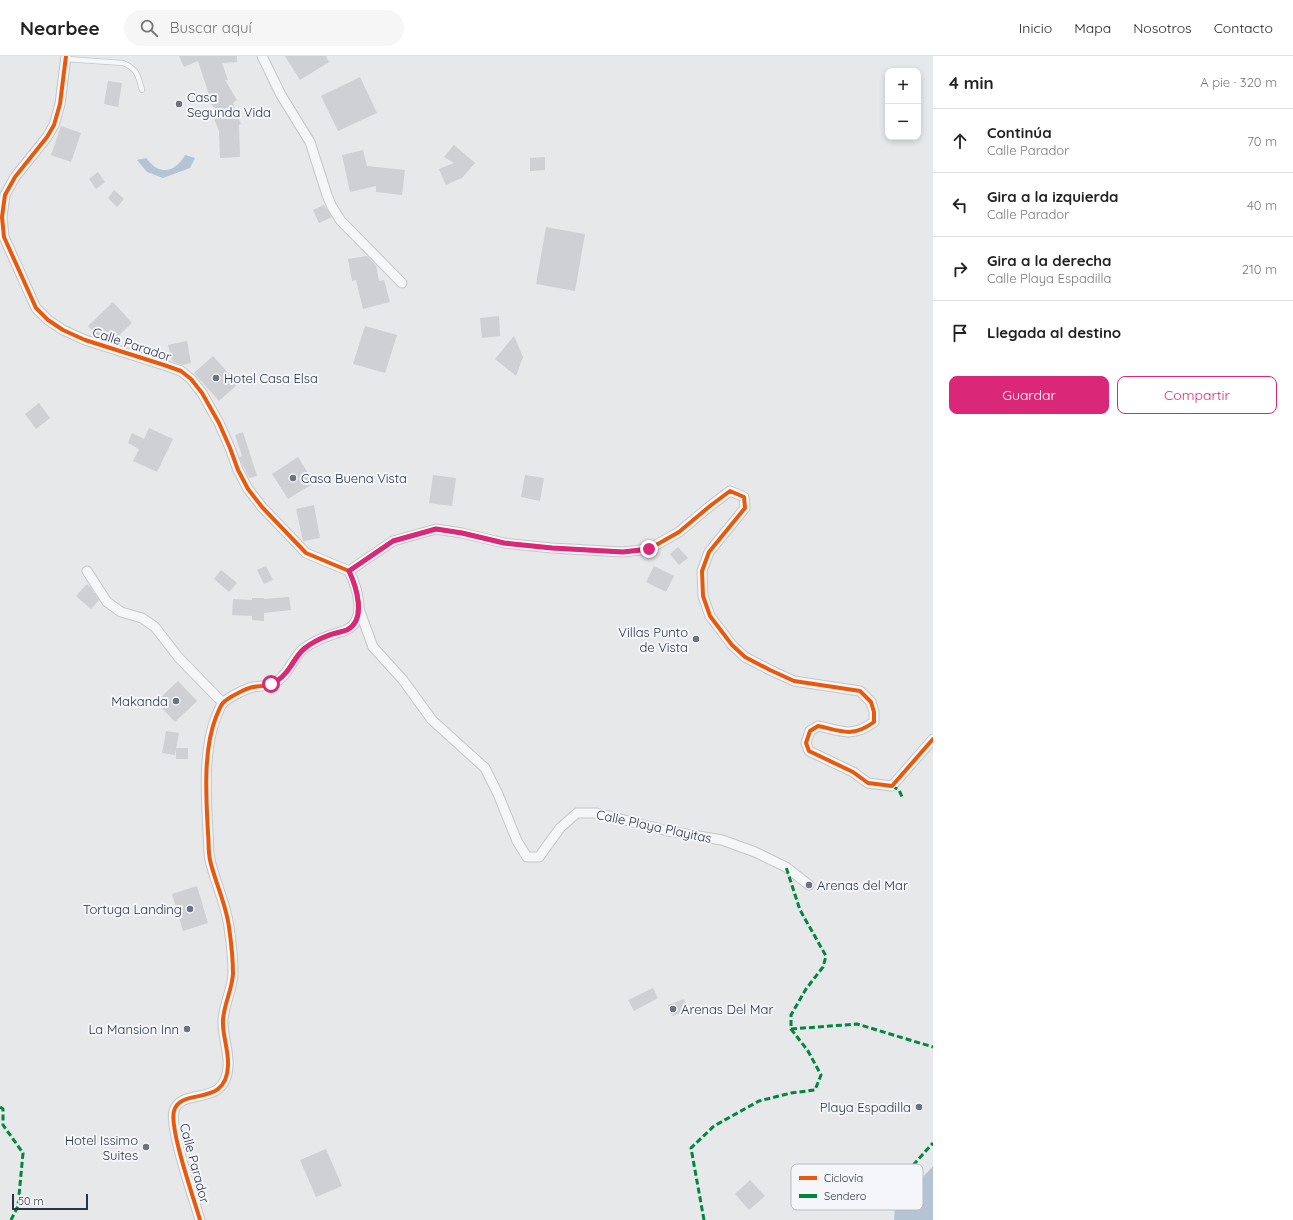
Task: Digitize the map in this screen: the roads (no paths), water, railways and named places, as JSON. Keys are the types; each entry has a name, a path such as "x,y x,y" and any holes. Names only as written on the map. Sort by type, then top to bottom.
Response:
{"street":[{"path":"262,56 281,95 310,142 332,207 341,221 402,283"},
{"name":"Calle Parador","path":"66,57 60,104 54,125 47,137 15,177 5,195 1,218 4,237 36,308 48,320 63,330 85,340 181,371 191,379 202,394 219,424 238,470 248,489 262,507 306,553 349,571"},
{"path":"88,571 107,602 121,612 142,618 155,627 179,658 223,703 251,687 271,684 281,678 304,649 322,638 351,627 355,623 359,607 355,583 349,571 393,541 436,529 462,533 504,543 552,548 623,552 649,549 679,532 730,491 744,497 745,508 709,552 702,571 704,596 710,616 732,645 745,657 794,680 860,692 871,702 874,712 874,722 864,729 851,733 818,726 810,731 806,743 809,751 853,772 868,783 892,786 933,739"},
{"name":"Calle Playa Playitas","path":"359,607 373,647 403,680 432,720 485,768 498,794 517,841 527,858 539,857 560,828 577,813 597,813 668,831 728,843 755,852 786,867 809,885"},
{"name":"Calle Parador","path":"200,1220 177,1139 173,1118 176,1105 180,1102 208,1094 218,1089 224,1083 228,1066 223,1023 224,1010 233,974 230,934 219,888 210,859 206,810 207,752 213,726 223,703"}],"lane":[{"path":"66,57 123,63 131,66 136,71 142,90"}],"water":[{"path":"185,155 195,158 190,168 163,178 147,172 137,160 146,158 155,167 169,170 180,163"},
{"path":"933,1166 933,1220 894,1220 895,1210 923,1210 923,1177"}],"place":[{"name":"Casa Segunda Vida","path":"179,104"},
{"name":"Hotel Casa Elsa","path":"216,378"},
{"name":"Casa Buena Vista","path":"293,478"},
{"name":"Villas Punto de Vista","path":"696,639"},
{"name":"Makanda","path":"176,701"},
{"name":"Arenas del Mar","path":"809,885"},
{"name":"Tortuga Landing","path":"190,909"},
{"name":"Arenas Del Mar","path":"673,1009"},
{"name":"La Mansion Inn","path":"187,1029"},
{"name":"Playa Espadilla","path":"919,1107"},
{"name":"Hotel Issimo Suites","path":"146,1147"}]}
